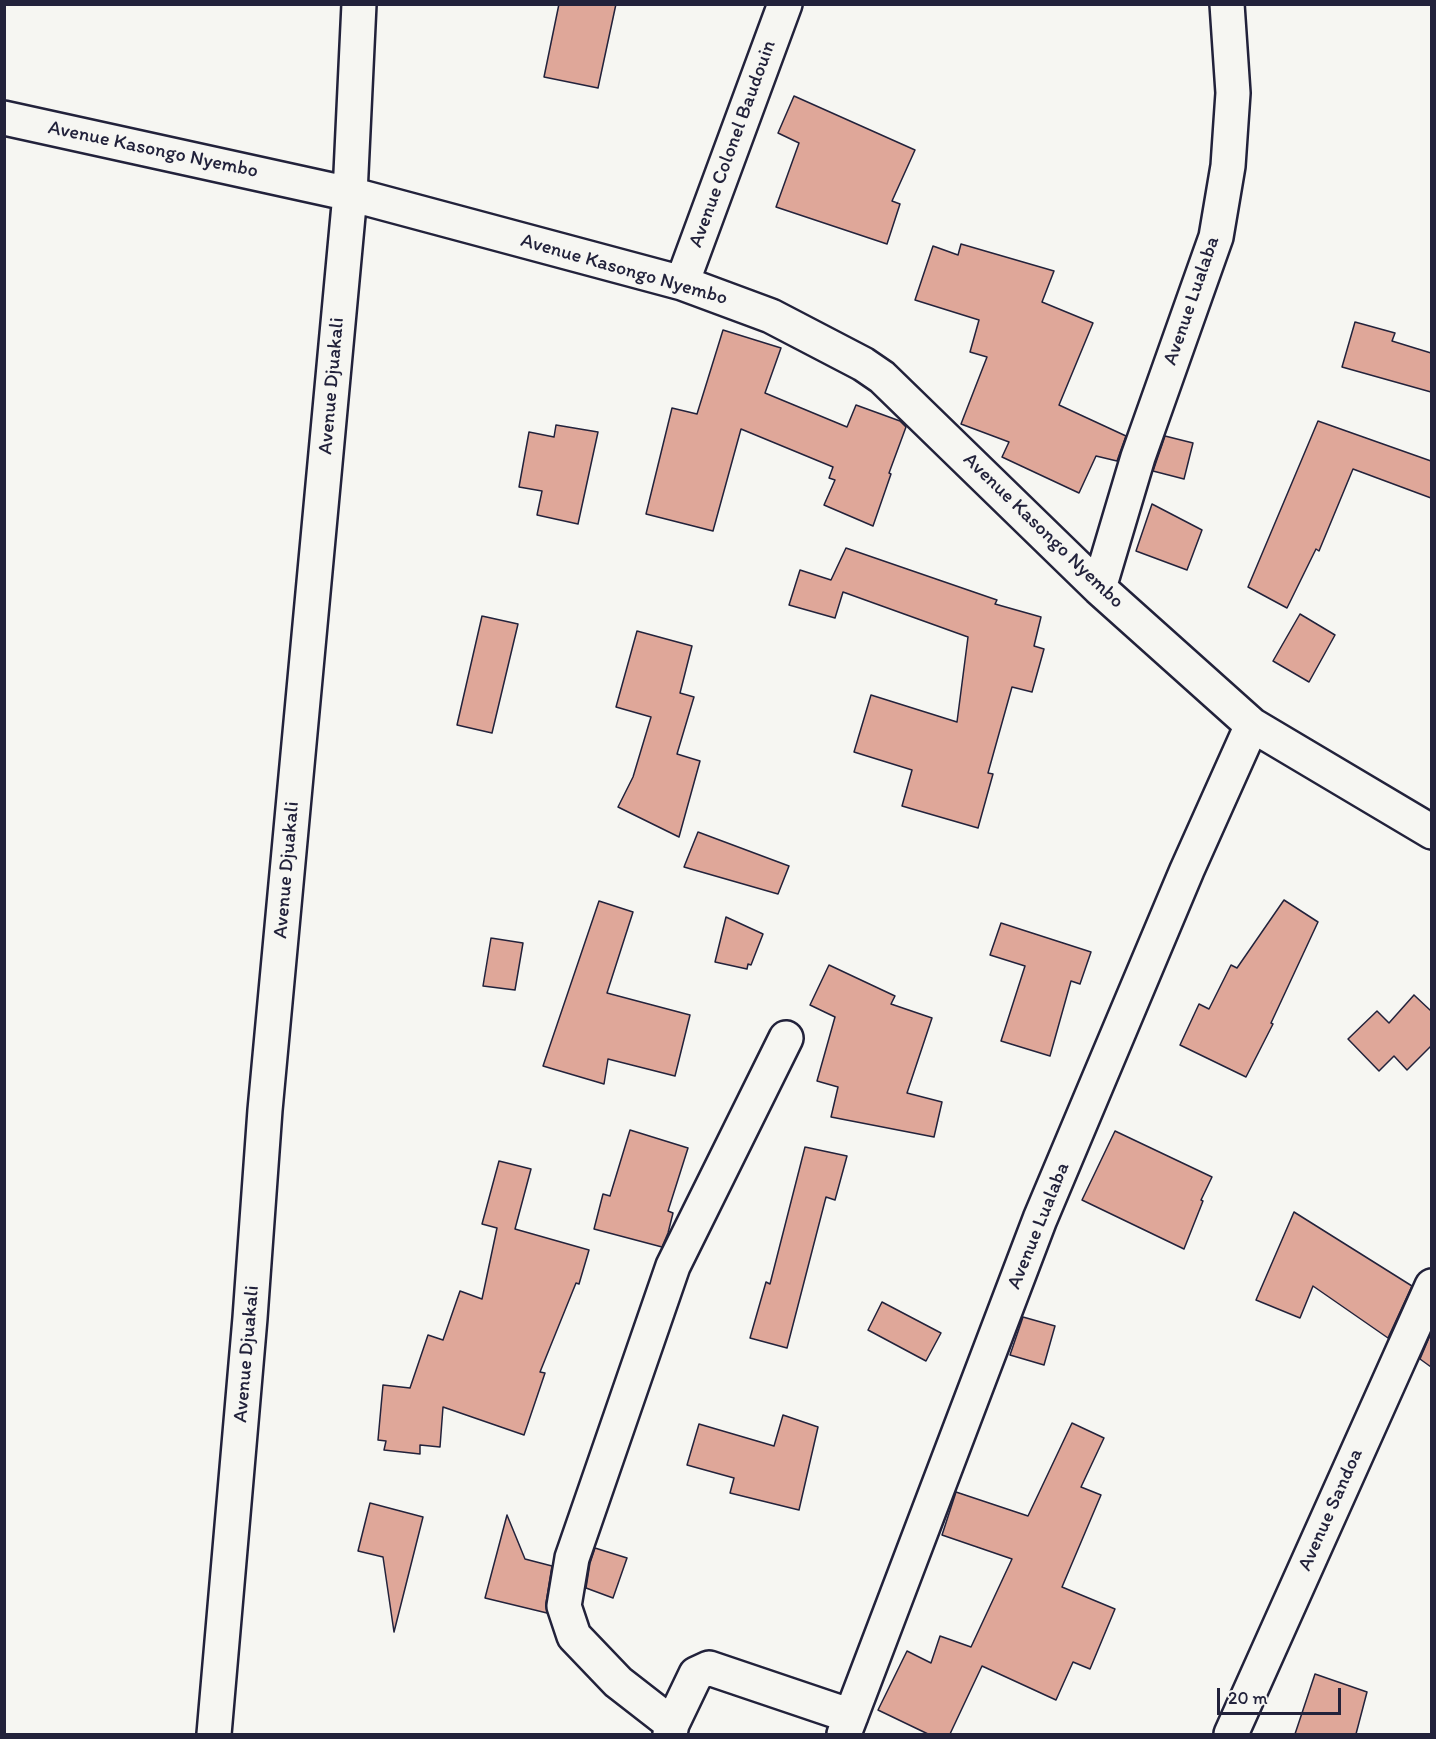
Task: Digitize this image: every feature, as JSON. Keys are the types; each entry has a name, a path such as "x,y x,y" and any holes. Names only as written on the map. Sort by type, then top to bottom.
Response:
{"street":[{"name":"Avenue Djuakali","path":"214,1734 250,1318 266,1098 350,194 359,4"},
{"name":"Avenue Colonel Baudouin","path":"682,283 785,4"},
{"name":"Avenue Lualaba","path":"1099,588 1138,457 1216,237 1227,166 1233,93 1227,4"},
{"name":"Avenue Kasongo Nyembo","path":"4,118 350,194 682,283 771,316 863,364 882,377 1099,588 1251,724 1431,832"},
{"name":"Avenue Lualaba","path":"848,1725 1040,1219 1251,724"},
{"path":"786,1038 673,1266 572,1558 564,1606 574,1636 618,1682 671,1729 696,1674 709,1668 848,1725"},
{"name":"Avenue Sandoa","path":"1231,1734 1431,1286"}],"building":[{"path":"559,4 616,4 598,88 544,77"},
{"path":"794,96 915,150 892,201 900,204 887,244 776,207 799,143 778,133"},
{"path":"961,244 1054,271 1042,302 1093,323 1059,405 1126,436 1117,461 1096,456 1079,493 1002,457 1009,442 961,424 987,357 970,352 979,320 915,300 933,246 958,255"},
{"path":"1355,322 1395,333 1392,341 1431,353 1431,392 1342,367"},
{"path":"723,330 781,348 765,393 847,427 856,405 900,421 906,427 873,526 824,505 835,480 829,478 833,467 741,429 713,531 646,514 672,408 697,414"},
{"path":"1318,421 1431,461 1431,498 1353,469 1319,551 1316,549 1287,608 1248,587"},
{"path":"556,425 598,432 578,524 537,515 542,491 519,487 529,432 554,437"},
{"path":"1165,436 1193,443 1184,479 1153,471"},
{"path":"1152,504 1202,530 1187,570 1136,551"},
{"path":"846,548 997,600 995,604 1041,617 1034,646 1044,649 1032,692 1012,687 988,773 993,774 978,828 902,806 912,770 854,752 871,695 957,722 968,637 843,592 835,618 789,605 800,570 831,580"},
{"path":"1300,614 1335,635 1309,682 1273,661"},
{"path":"482,616 518,624 492,733 457,725"},
{"path":"637,631 692,646 680,693 694,697 677,754 700,761 679,837 618,807 633,777 651,717 616,707"},
{"path":"698,832 789,866 778,894 684,867"},
{"path":"1284,900 1318,922 1271,1023 1273,1024 1246,1077 1180,1045 1199,1004 1209,1009 1231,965 1237,968"},
{"path":"599,901 633,912 607,993 690,1015 675,1076 608,1059 604,1084 543,1066"},
{"path":"726,917 763,934 751,965 748,964 747,969 715,962"},
{"path":"1001,923 1091,952 1080,984 1071,981 1050,1056 1001,1041 1025,966 990,955"},
{"path":"491,938 523,943 515,990 483,986"},
{"path":"829,965 895,996 891,1004 932,1018 907,1093 942,1102 934,1137 831,1117 838,1087 817,1081 835,1017 810,1005"},
{"path":"1414,995 1431,1011 1431,1046 1407,1070 1394,1056 1379,1071 1348,1039 1377,1011 1389,1023"},
{"path":"630,1130 688,1148 668,1211 673,1213 662,1247 594,1229 603,1194 610,1196"},
{"path":"1115,1131 1212,1177 1201,1200 1203,1201 1184,1249 1082,1200"},
{"path":"805,1147 847,1156 835,1200 826,1197 787,1348 750,1338 766,1282 770,1284"},
{"path":"499,1161 531,1169 515,1229 589,1250 579,1284 576,1283 540,1372 545,1373 524,1435 443,1407 440,1447 420,1445 420,1454 384,1450 386,1441 378,1440 383,1385 410,1388 428,1335 443,1340 460,1291 482,1299 497,1228 482,1224"},
{"path":"1294,1212 1412,1286 1388,1338 1313,1286 1300,1318 1256,1300"},
{"path":"882,1302 941,1333 926,1361 868,1330"},
{"path":"1023,1317 1055,1326 1044,1365 1010,1355"},
{"path":"1431,1333 1431,1367 1420,1359"},
{"path":"783,1415 818,1427 799,1510 730,1493 734,1478 687,1465 699,1424 774,1446"},
{"path":"1072,1423 1104,1438 1081,1487 1101,1495 1062,1587 1115,1609 1090,1669 1073,1662 1056,1700 982,1666 950,1734 928,1734 878,1710 907,1651 931,1663 940,1636 971,1647 1012,1559 942,1535 956,1492 1028,1516"},
{"path":"370,1503 423,1517 394,1632 383,1557 358,1551"},
{"path":"507,1515 525,1559 552,1566 546,1603 547,1613 485,1598"},
{"path":"595,1548 627,1558 613,1598 586,1588"},
{"path":"1315,1674 1367,1692 1356,1734 1295,1734"}]}
